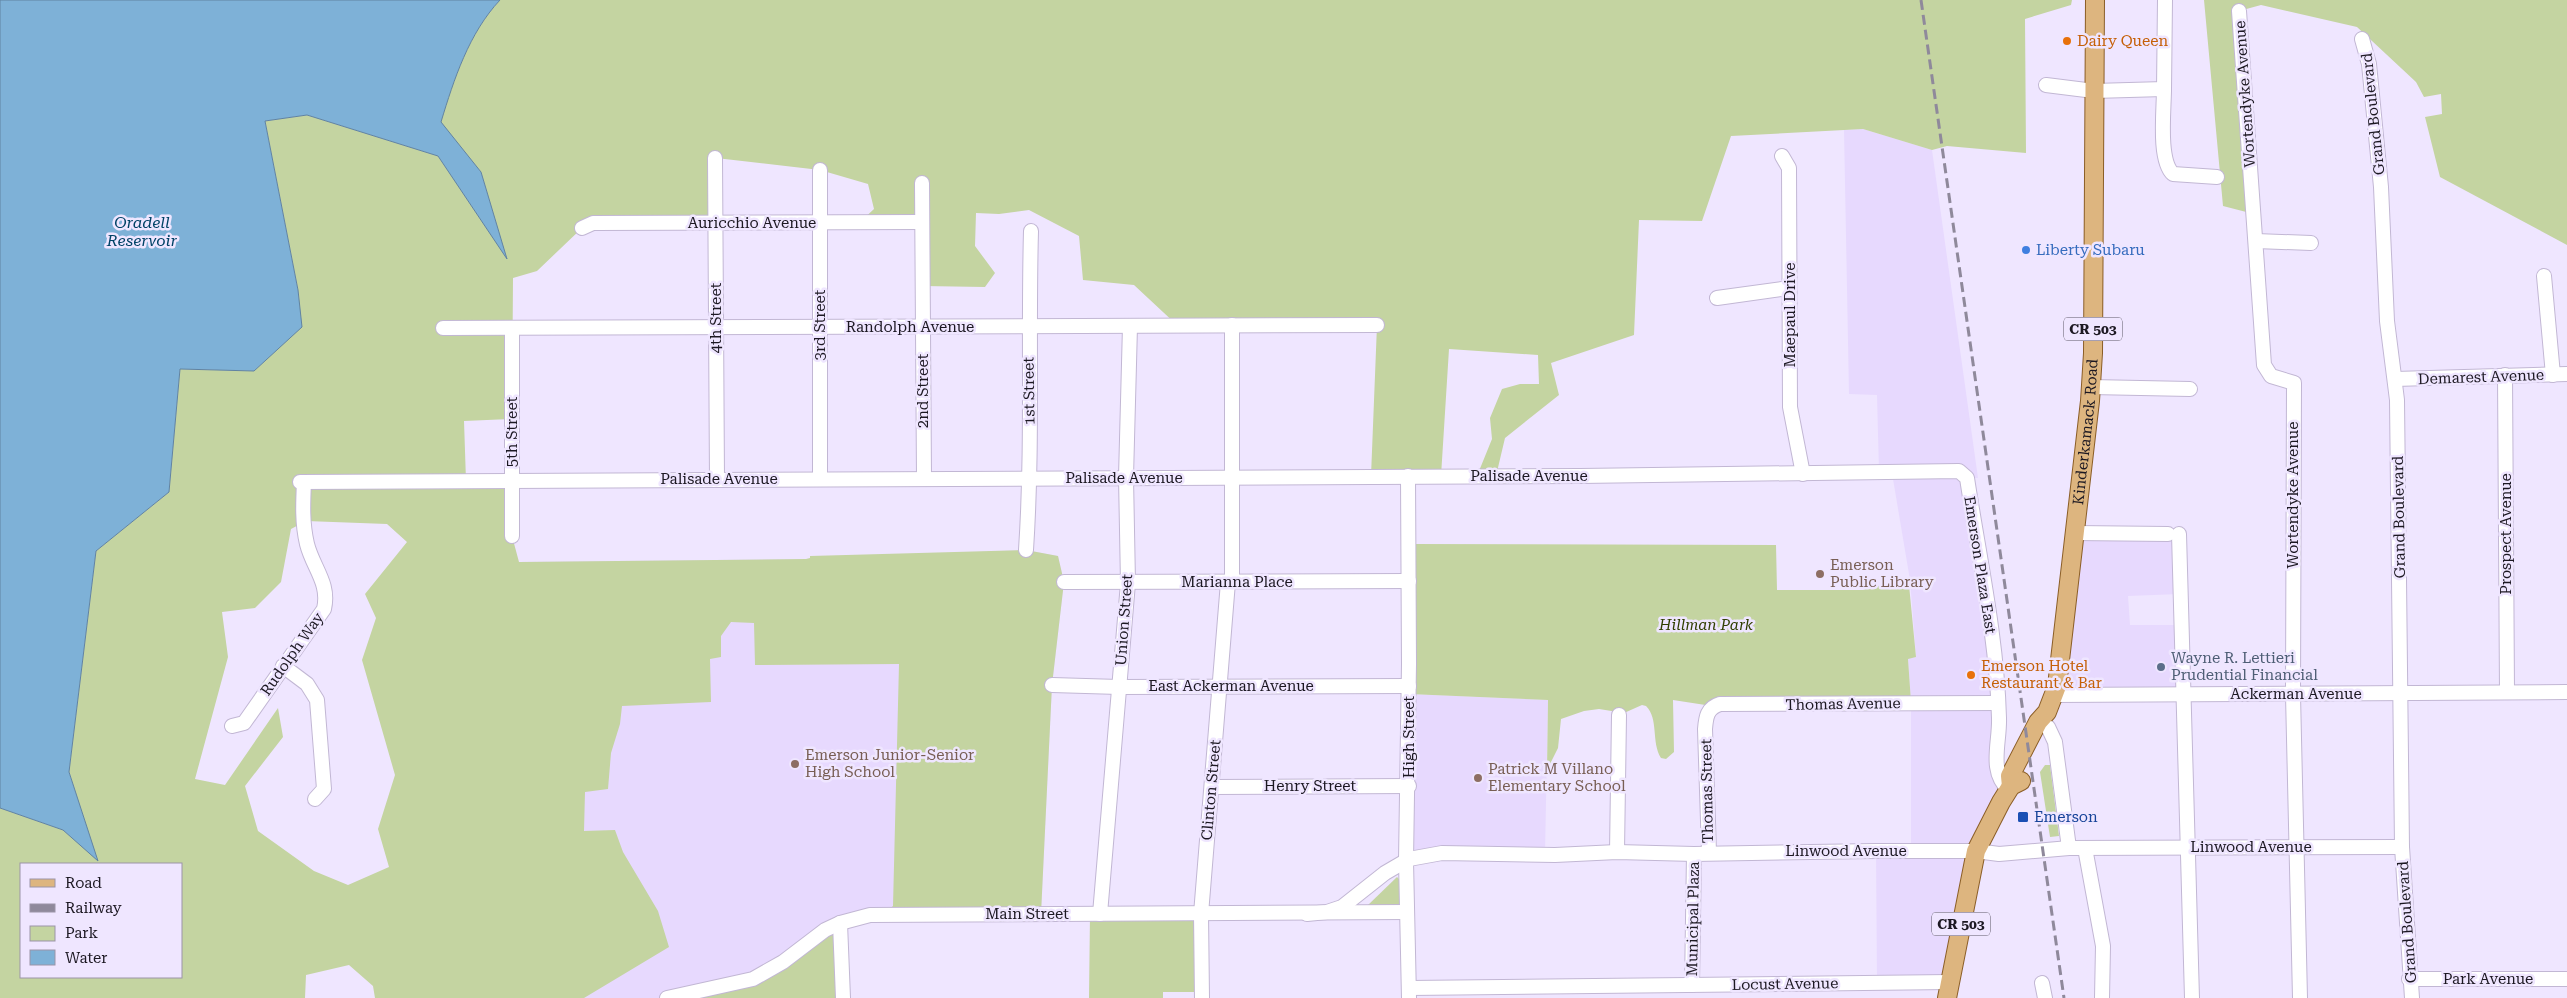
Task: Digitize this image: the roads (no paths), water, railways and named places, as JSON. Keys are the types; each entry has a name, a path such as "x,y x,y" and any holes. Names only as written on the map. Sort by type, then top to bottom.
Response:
{"main road":[{"name":"Kinderkamack Road","path":"1948,990 1976,851 1992,816 2010,788 2010,776 2038,722 2048,719 2054,695 2075,533 2091,387 2095,0"}],"street":[{"path":"2165,0 2165,159 2169,171 2173,174 2217,177"},
{"name":"Wortendyke Avenue","path":"2239,11 2264,365 2271,376 2294,383 2293,695 2300,998"},
{"name":"Grand Boulevard","path":"2362,39 2369,64 2381,187 2387,321 2398,415 2402,847 2409,978 2412,998"},
{"path":"2046,85 2094,91 2164,89"},
{"name":"Maepaul Drive","path":"1782,156 1789,168 1790,407 1803,474"},
{"name":"4th Street","path":"716,158 717,479"},
{"name":"3rd Street","path":"820,170 820,479"},
{"name":"2nd Street","path":"922,183 924,478"},
{"name":"Auricchio Avenue","path":"582,228 594,223 922,222"},
{"name":"1st Street","path":"1026,550 1031,478 1028,327 1030,231"},
{"path":"2256,241 2311,243"},
{"path":"2544,276 2560,375"},
{"path":"1717,298 1789,288"},
{"name":"Randolph Avenue","path":"443,328 1377,325"},
{"name":"Union Street","path":"1100,914 1128,583 1126,478 1130,326"},
{"name":"Clinton Street","path":"1202,998 1201,914 1230,582 1232,326"},
{"name":"5th Street","path":"512,328 512,536"},
{"name":"Prospect Avenue","path":"2505,375 2507,692"},
{"name":"Demarest Avenue","path":"2395,379 2560,375"},
{"path":"2091,387 2190,389"},
{"name":"Palisade Avenue","path":"302,482 1803,474 1947,471"},
{"name":"Emerson Plaza East","path":"1947,471 1959,471 1967,478 1998,703 1996,772 2002,783 2010,788"},
{"name":"High Street","path":"1408,476 1409,786 1406,861 1409,993"},
{"name":"Rudolph Way","path":"232,726 244,723 319,618 326,600 324,580 314,562 304,530 302,482"},
{"path":"2075,533 2173,534 2183,695 2192,998"},
{"name":"Marianna Place","path":"1064,582 1409,581"},
{"path":"283,666 307,684 317,700 324,789 315,799"},
{"name":"East Ackerman Avenue","path":"1052,685 1119,687 1409,686"},
{"name":"Ackerman Avenue","path":"2054,695 2567,692"},
{"name":"Thomas Avenue","path":"1705,729 1709,711 1720,704 1998,703"},
{"path":"1617,852 1619,715"},
{"path":"2048,719 2055,742 2069,848"},
{"name":"Thomas Street","path":"1705,729 1709,852"},
{"name":"Henry Street","path":"1212,787 1409,786"},
{"name":"Linwood Avenue","path":"1308,914 1327,912 1342,907 1385,873 1406,861 1425,854 1555,855 1617,852 1694,854 1709,852 1976,851 1999,854 2069,848 2402,847"},
{"path":"2085,848 2103,946 2102,998"},
{"name":"Municipal Plaza","path":"1692,985 1694,854"},
{"name":"Main Street","path":"667,998 753,979 783,962 811,939 840,923 884,914 1308,914 1407,912"},
{"path":"840,923 843,998"},
{"name":"Park Avenue","path":"2409,978 2567,979"},
{"path":"2042,983 2045,998"},
{"name":"Locust Avenue","path":"1409,993 1517,993 1692,985 1948,990"}],"water":[{"name":"Oradell Reservoir","path":"0,0 500,0 489,13 471,42 451,89 441,122 481,172 507,259 438,156 307,115 265,121 298,290 302,327 254,371 180,369 169,492 96,551 69,772 98,861 63,830 0,808"}],"railway":[{"path":"1921,0 2064,998"}],"place":[{"name":"Dairy Queen","path":"2067,41"},
{"name":"Liberty Subaru","path":"2026,250"},
{"name":"Emerson Public Library","path":"1820,574"},
{"name":"Wayne R. Lettieri Prudential Financial","path":"2161,667"},
{"name":"Emerson Hotel Restaurant & Bar","path":"1971,675"},
{"name":"Emerson Junior-Senior High School","path":"795,764"},
{"name":"Patrick M Villano Elementary School","path":"1478,778"},
{"name":"Emerson","path":"2023,817"}],"park label":[{"name":"Hillman Park","path":"1706,625"}]}
